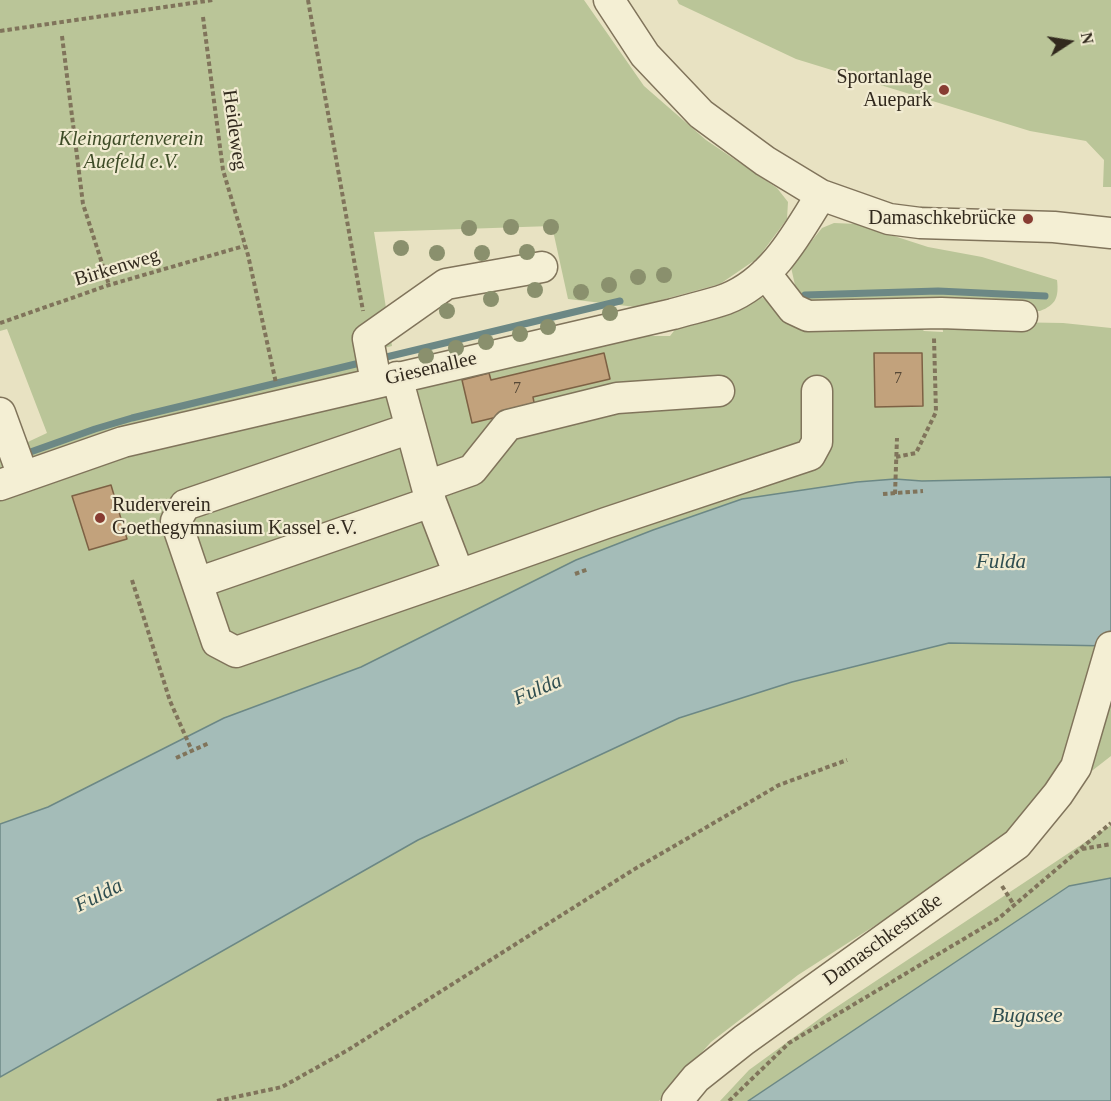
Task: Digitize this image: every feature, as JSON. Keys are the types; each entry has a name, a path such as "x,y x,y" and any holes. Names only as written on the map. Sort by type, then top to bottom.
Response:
{"street":[{"path":"609,0 645,54 701,114 765,161 821,195 889,219 910,222 963,226 1054,227 1111,233"},
{"name":"Giesenallee","path":"14,469 123,442 377,364 673,314 727,298 750,285 785,253 821,195"},
{"path":"459,575 429,494 411,428 377,364 446,284 542,267"},
{"path":"765,273 793,309 808,316 933,314 1022,316"},
{"path":"197,583 429,494 472,470 508,425 617,398 719,391"},
{"path":"411,428 185,505 176,521 218,642 236,652 606,523 810,455 817,442 817,391"},
{"path":"0,413 14,469"},
{"name":"Damaschkestraße","path":"677,1101 696,1078 744,1040 1017,844 1058,794 1076,767 1111,647"}],"path":[{"path":"0,31 213,0"},
{"path":"308,0 377,364"},
{"name":"Heideweg","path":"203,17 223,170 244,246 275,378"},
{"path":"62,36 83,204 109,285"},
{"name":"Birkenweg","path":"0,323 109,285 244,246"},
{"path":"896,457 916,453 936,412 933,314"},
{"path":"895,494 897,438"},
{"path":"883,494 923,491"},
{"path":"579,566 582,571"},
{"path":"575,574 588,569"},
{"path":"132,580 170,701 192,750"},
{"path":"176,758 209,743"},
{"path":"217,1101 282,1087 348,1050 633,870 778,784 847,760"},
{"path":"729,1101 789,1043 999,918 1111,823"},
{"path":"1081,850 1111,844"}],"green space":[{"name":"Kleingartenverein Auefeld e.V.","path":"0,0 584,0 644,86 706,140 777,188 788,202 787,219 758,258 720,284 636,307 568,299 552,226 374,232 392,346 362,353 373,398 644,336 670,336 677,327 760,296 801,323 919,326 924,331 943,332 942,321 1063,323 1111,328 1111,477 922,481 895,479 857,482 742,499 576,560 361,667 224,718 48,807 0,824 0,455 47,433 7,329 0,331"},
{"path":"677,0 1111,0 1111,187 1103,187 1104,160 1086,141 1030,131 796,59 679,4"},
{"path":"834,223 857,224 928,247 982,257 1057,280 1057,296 1050,306 1040,311 937,307 808,307 798,299 791,267 822,228"},
{"path":"949,643 1111,646 1111,756 980,858 798,975 711,1042 659,1101 0,1101 0,1077 418,840 679,718 792,682"},
{"path":"1111,825 1111,878 1069,886 748,1101 720,1101 749,1070 826,1014"}],"water":[{"name":"Fulda","path":"1111,477 1111,646 949,643 792,682 679,718 418,840 0,1077 0,824 48,807 224,718 361,667 576,560 742,499 857,482 895,479 922,481"},
{"name":"Bugasee","path":"1111,878 1111,1101 748,1101 1069,886"}],"building":[{"path":"604,353 610,379 533,397 535,408 472,423 462,380 489,373 491,380"},
{"path":"874,353 922,353 923,406 875,407"},
{"name":"Ruderverein Goethegymnasium Kassel e.V.","path":"111,485 127,539 89,550 72,496"}],"waterway":[{"path":"805,295 938,291 1045,296"},
{"path":"378,359 620,301"},
{"path":"22,455 132,418 364,362"}],"place":[{"name":"Sportanlage Auepark","path":"944,90"},
{"name":"Damaschkebrücke","path":"1028,219"},
{"name":"Ruderverein Goethegymnasium Kassel e.V.","path":"100,518"}]}
